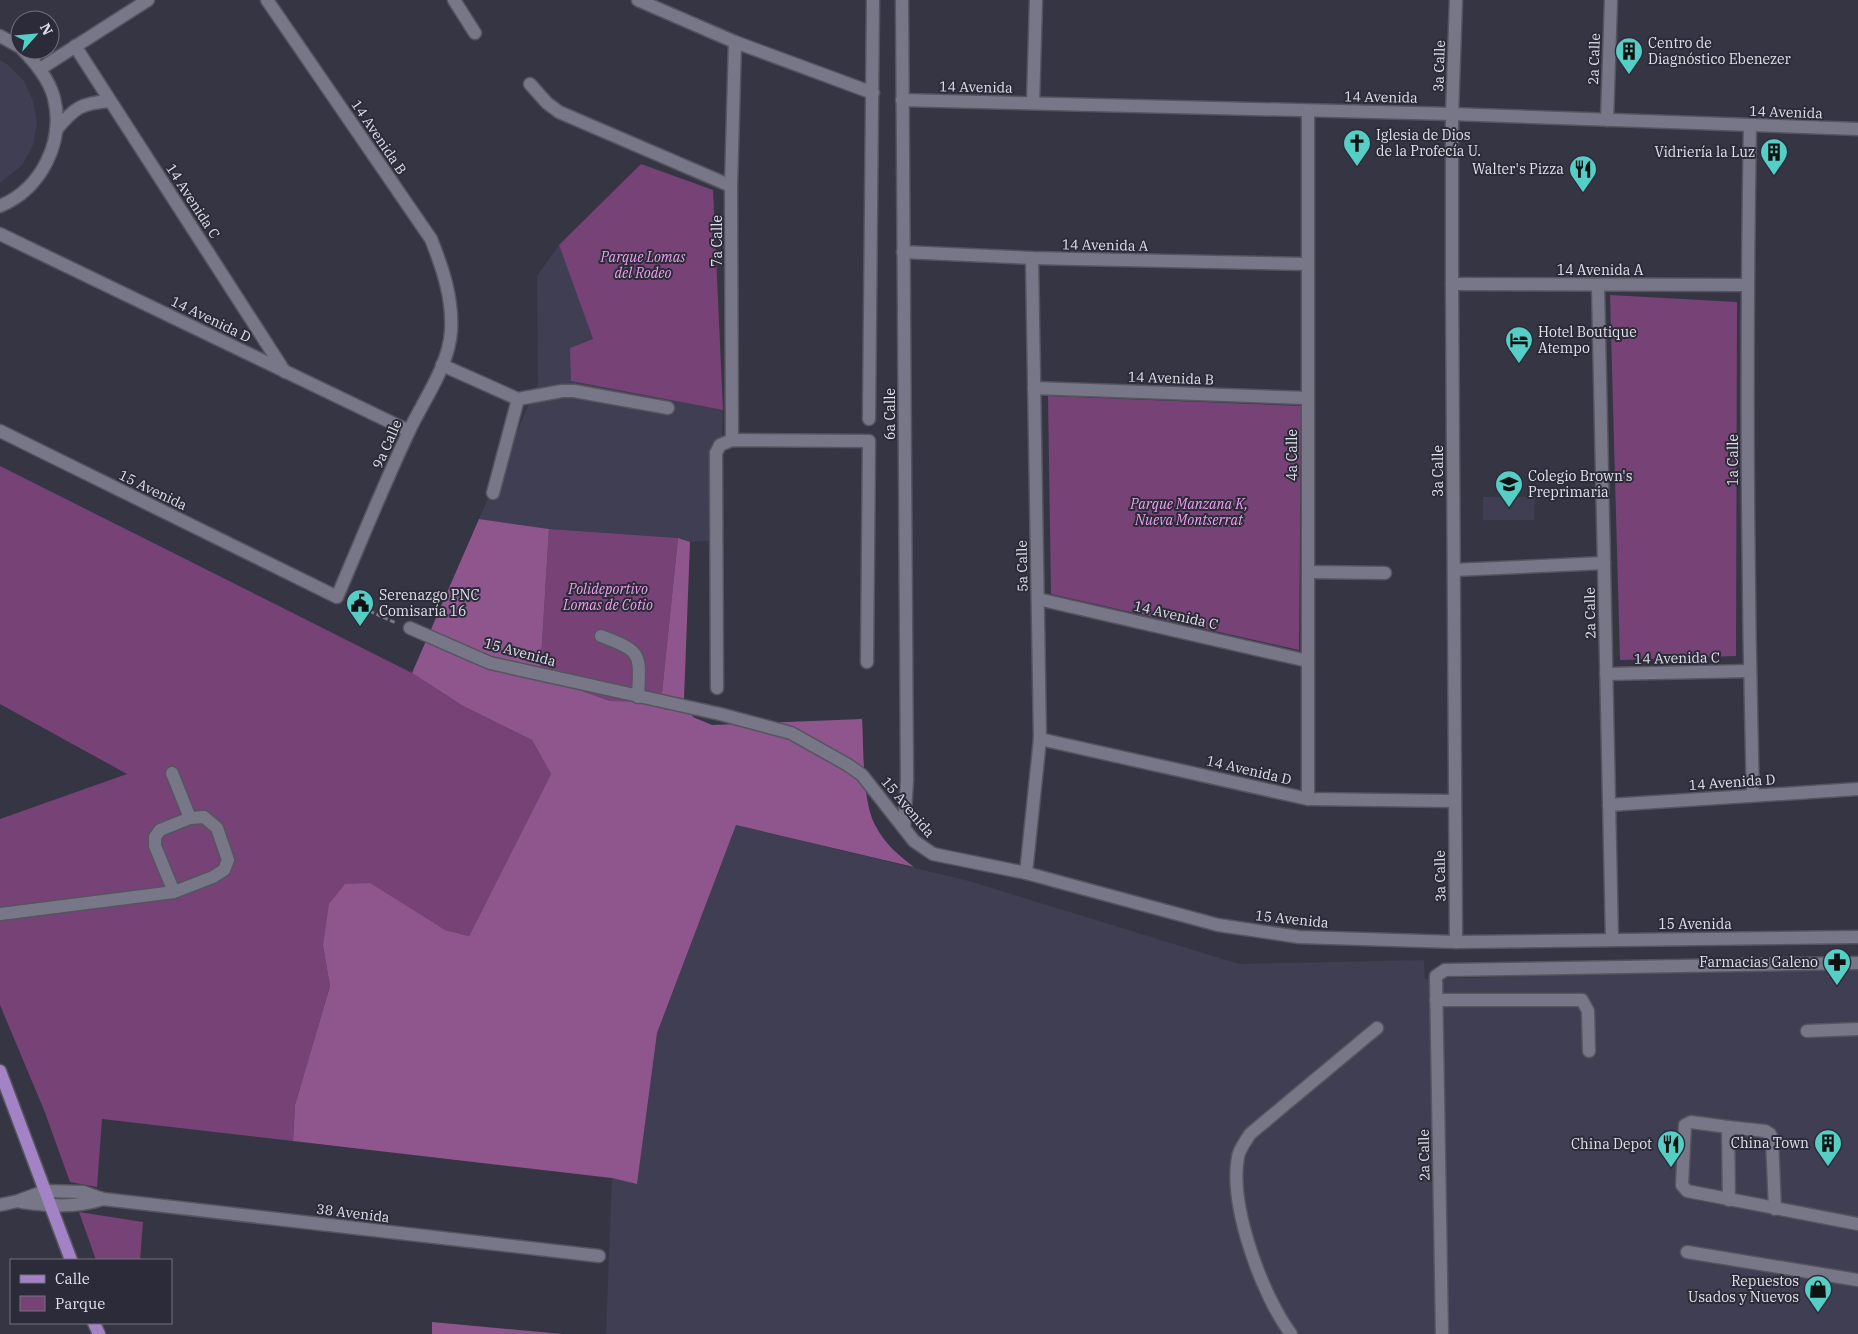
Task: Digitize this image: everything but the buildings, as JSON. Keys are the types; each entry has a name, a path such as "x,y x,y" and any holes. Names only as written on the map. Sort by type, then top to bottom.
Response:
{"main road":[{"path":"0,1071 71,1259"}],"street":[{"path":"40,69 148,0"},
{"name":"14 Avenida B","path":"267,0 431,239 443,269 450,299"},
{"path":"454,0 475,33"},
{"path":"638,0 735,42 873,93"},
{"name":"6a Calle","path":"869,419 873,0"},
{"name":"6a Calle","path":"902,0 907,780 904,828"},
{"path":"1034,104 1036,0"},
{"name":"3a Calle","path":"1456,0 1452,114 1456,942"},
{"name":"2a Calle","path":"1607,120 1611,0"},
{"name":"7a Calle","path":"732,440 732,186 735,42"},
{"name":"14 Avenida C","path":"75,46 285,372"},
{"path":"0,206 13,200 34,182 49,158 56,130 54,98 40,69 32,60"},
{"path":"530,84 559,112 732,186"},
{"name":"14 Avenida","path":"902,100 1452,114 1858,129"},
{"path":"56,130 72,111 89,102 110,101"},
{"name":"4a Calle","path":"1308,111 1308,799"},
{"name":"1a Calle","path":"1750,125 1747,285 1749,671 1753,795"},
{"name":"14 Avenida D","path":"0,234 409,431"},
{"name":"14 Avenida A","path":"904,252 1032,258 1307,264"},
{"name":"5a Calle","path":"1026,873 1040,739 1032,258"},
{"name":"14 Avenida A","path":"1452,284 1598,286 1747,285"},
{"name":"2a Calle","path":"1598,286 1612,939"},
{"name":"9a Calle","path":"337,597 409,431 442,364 451,333 450,299"},
{"path":"442,364 518,399 552,392 574,391 668,408"},
{"name":"14 Avenida B","path":"1034,388 1307,398"},
{"path":"493,493 518,399"},
{"name":"15 Avenida","path":"0,431 337,597"},
{"path":"716,688 716,453 720,445 732,440"},
{"name":"6a Calle","path":"732,440 869,441 867,662"},
{"path":"1454,570 1604,564"},
{"path":"1308,572 1385,573"},
{"name":"14 Avenida C","path":"1038,599 1308,661"},
{"name":"15 Avenida","path":"410,628 490,663 720,714 791,733 862,775 904,828 922,848 933,854 1026,873 1218,925 1299,937 1456,942 1858,937"},
{"path":"601,636 629,647 637,656 639,667 638,696"},
{"name":"14 Avenida C","path":"1606,674 1749,671"},
{"name":"14 Avenida D","path":"1040,739 1308,799 1454,801"},
{"path":"172,773 190,818"},
{"name":"14 Avenida D","path":"1609,805 1858,789"},
{"path":"0,914 174,892 213,877 224,870 228,860 217,828 204,817 190,818 160,830 155,837 155,846 174,892"},
{"name":"2a Calle","path":"1442,1334 1436,976 1445,970 1858,963"},
{"path":"1436,1000 1582,1000 1588,1011 1589,1051"},
{"path":"1291,1334 1279,1318 1265,1291 1250,1248 1237,1189 1238,1157 1250,1134 1377,1028"},
{"path":"1807,1031 1858,1029"},
{"path":"1775,1208 1770,1134 1765,1131 1691,1122 1685,1125 1682,1184 1687,1190 1698,1194 1858,1224"},
{"path":"1728,1127 1729,1200"},
{"name":"38 Avenida","path":"0,1205 18,1201 45,1191 83,1192 102,1199 599,1256"},
{"name":"38 Avenida","path":"18,1201 51,1207 84,1205 102,1199"},
{"path":"1687,1252 1858,1280"}],"path":[{"path":"337,597 410,628"}],"shaded area":[{"path":"0,60 8,65 24,81 33,101 37,123 33,145 22,165 0,183"},
{"path":"559,245 593,339 571,381 723,410 718,540 690,542 678,538 549,529 479,519 538,383 537,276"},
{"name":"Colegio Brown's Preprimaria","path":"1483,497 1535,497 1534,520 1483,520"},
{"path":"479,519 549,529 540,676 610,701 661,702 678,538 690,542 684,699 693,717 712,725 862,719 866,788 871,814 875,825 887,843 897,854 914,867 736,825 657,1033 637,1184 612,1178 293,1141 295,1105 330,986 323,946 329,904 345,884 370,883 445,930 469,936 551,774 532,740 463,706 412,673"},
{"path":"736,825 969,881 1239,964 1424,960 1425,979 1858,966 1858,1334 606,1334 612,1178 637,1183 657,1033"},
{"path":"432,1322 563,1334 432,1334"}],"green space":[{"name":"Parque Lomas del Rodeo","path":"641,164 713,190 723,410 571,381 570,348 593,339 559,245"},
{"path":"1610,295 1737,302 1736,656 1620,660"},
{"name":"Parque Manzana K, Nueva Montserrat","path":"1048,396 1301,406 1299,650 1051,594"},
{"path":"0,466 412,673 463,706 532,740 551,774 469,936 445,930 415,913 323,946 330,986 295,1105 293,1141 102,1119 97,1187 70,1182 44,1110 0,1005 0,819 127,774 0,704"},
{"name":"Polideportivo Lomas de Cotio","path":"549,529 678,538 661,702 610,701 540,676"},
{"path":"79,1212 143,1222 140,1259 96,1259"}],"place":[{"name":"Centro de Diagnóstico Ebenezer","path":"1629,75"},
{"name":"Iglesia de Dios de la Profecía U.","path":"1357,167"},
{"name":"Vidriería la Luz","path":"1774,176"},
{"name":"Walter's Pizza","path":"1583,193"},
{"name":"Hotel Boutique Atempo","path":"1519,364"},
{"name":"Colegio Brown's Preprimaria","path":"1509,508"},
{"name":"Serenazgo PNC Comisaría 16","path":"360,627"},
{"name":"Farmacias Galeno","path":"1837,986"},
{"name":"China Town","path":"1828,1167"},
{"name":"China Depot","path":"1671,1168"},
{"name":"Repuestos Usados y Nuevos","path":"1818,1313"}]}
